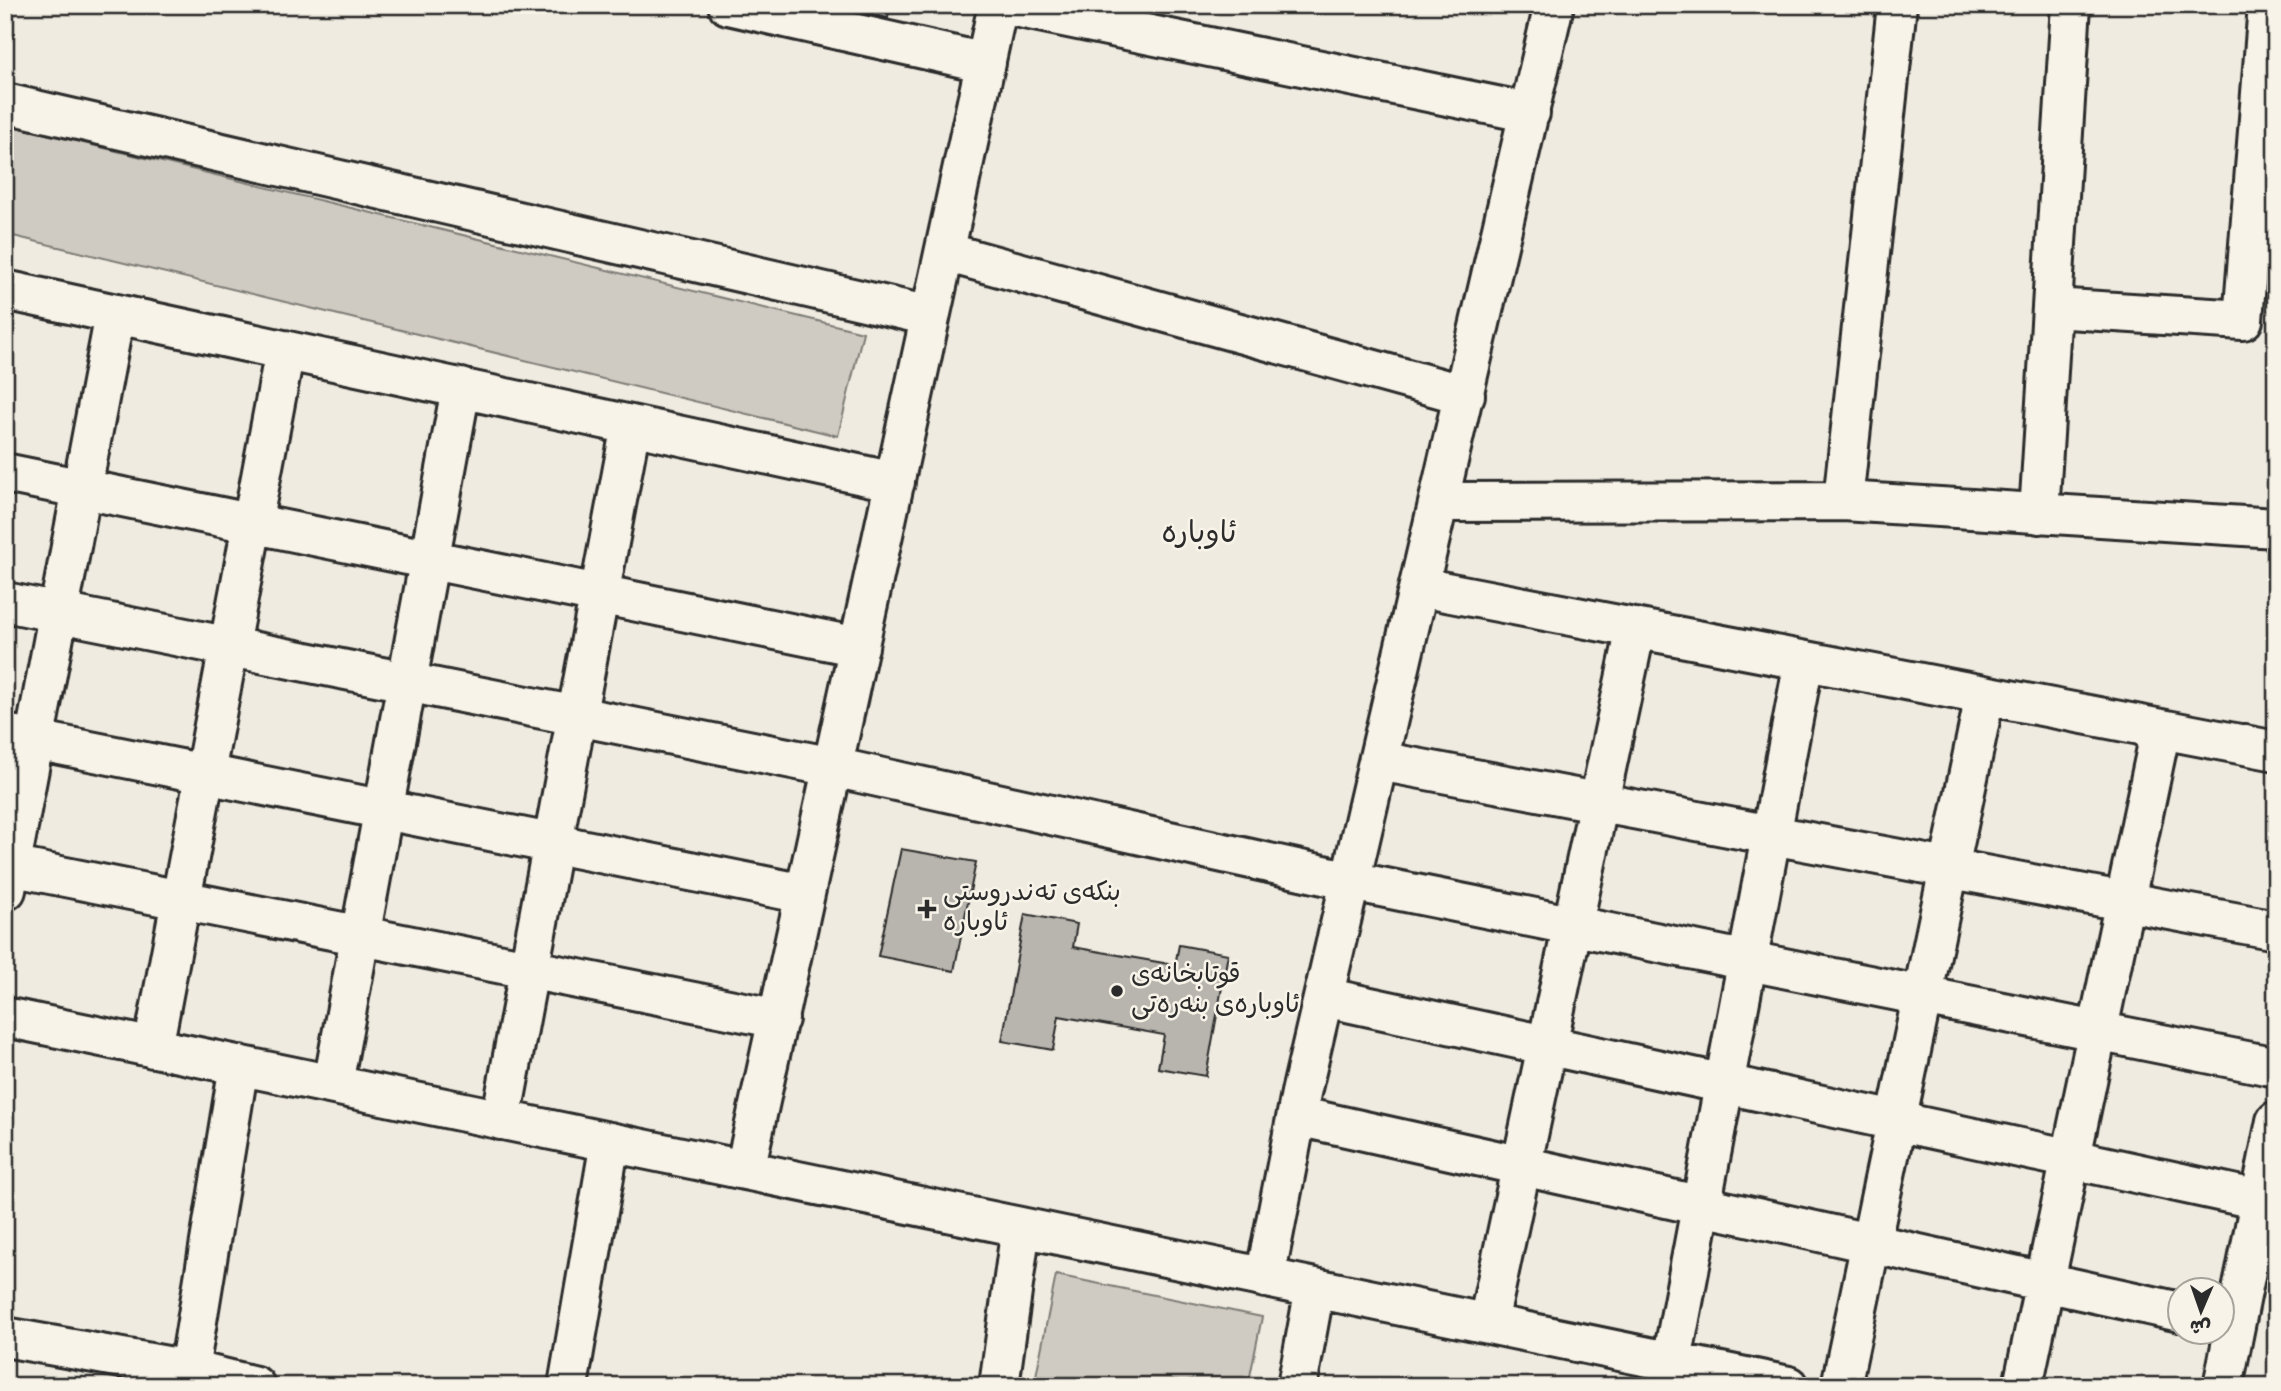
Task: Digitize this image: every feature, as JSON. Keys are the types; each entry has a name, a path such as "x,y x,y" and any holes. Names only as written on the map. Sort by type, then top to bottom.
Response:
{"street":[{"path":"728,5 986,63"},
{"path":"745,1170 998,5"},
{"path":"1005,5 1531,113"},
{"path":"1265,1278 1324,997 1554,5"},
{"path":"1843,501 1897,5"},
{"path":"2039,514 2071,5"},
{"path":"2052,308 2242,320 2266,150 2270,10"},
{"path":"5,103 930,316"},
{"path":"945,252 1465,395"},
{"path":"5,290 895,482"},
{"path":"115,314 58,612 20,737 7,874 181,900 779,1019"},
{"path":"153,1048 285,350"},
{"path":"333,1084 461,388"},
{"path":"501,1120 631,425"},
{"path":"5,472 859,646"},
{"path":"1438,502 1843,501 2276,528"},
{"path":"1420,587 2276,751"},
{"path":"5,602 833,767 1351,881 2276,1067"},
{"path":"1488,1323 1636,628"},
{"path":"1694,1372 1701,1206 1804,661"},
{"path":"1841,1386 1985,696"},
{"path":"2023,1386 2161,729"},
{"path":"20,737 805,894"},
{"path":"1379,761 2276,930"},
{"path":"1324,997 2260,1200"},
{"path":"5,1017 1488,1323 1694,1372 1789,1386"},
{"path":"189,1370 239,1065"},
{"path":"1297,1116 2166,1309"},
{"path":"2236,1292 2260,1200 2276,1121"},
{"path":"568,1386 610,1142"},
{"path":"999,1386 1021,1227"},
{"path":"1297,1386 1315,1288"},
{"path":"5,1337 189,1370 256,1386"},
{"path":"2223,1386 2226,1346"}],"shaded area":[{"path":"5,124 863,332 838,436 5,234"},
{"path":"1056,1275 1262,1317 1248,1386 1034,1386"}],"building":[{"path":"830,5 891,5 888,18"},
{"name":"بنکەی تەندروستی ئاوبارە","path":"901,849 976,862 954,971 878,956"},
{"name":"قوتابخانەی ئاوبارەی بنەرەتی","path":"1025,914 1077,924 1073,947 1175,965 1179,945 1228,954 1206,1076 1158,1068 1164,1035 1059,1016 1053,1050 1002,1041"}],"place":[{"name":"بنکەی تەندروستی ئاوبارە","path":"927,909"},
{"name":"قوتابخانەی ئاوبارەی بنەرەتی","path":"1117,991"}],"district":[{"name":"ئاوبارە","path":"1199,536"}]}
